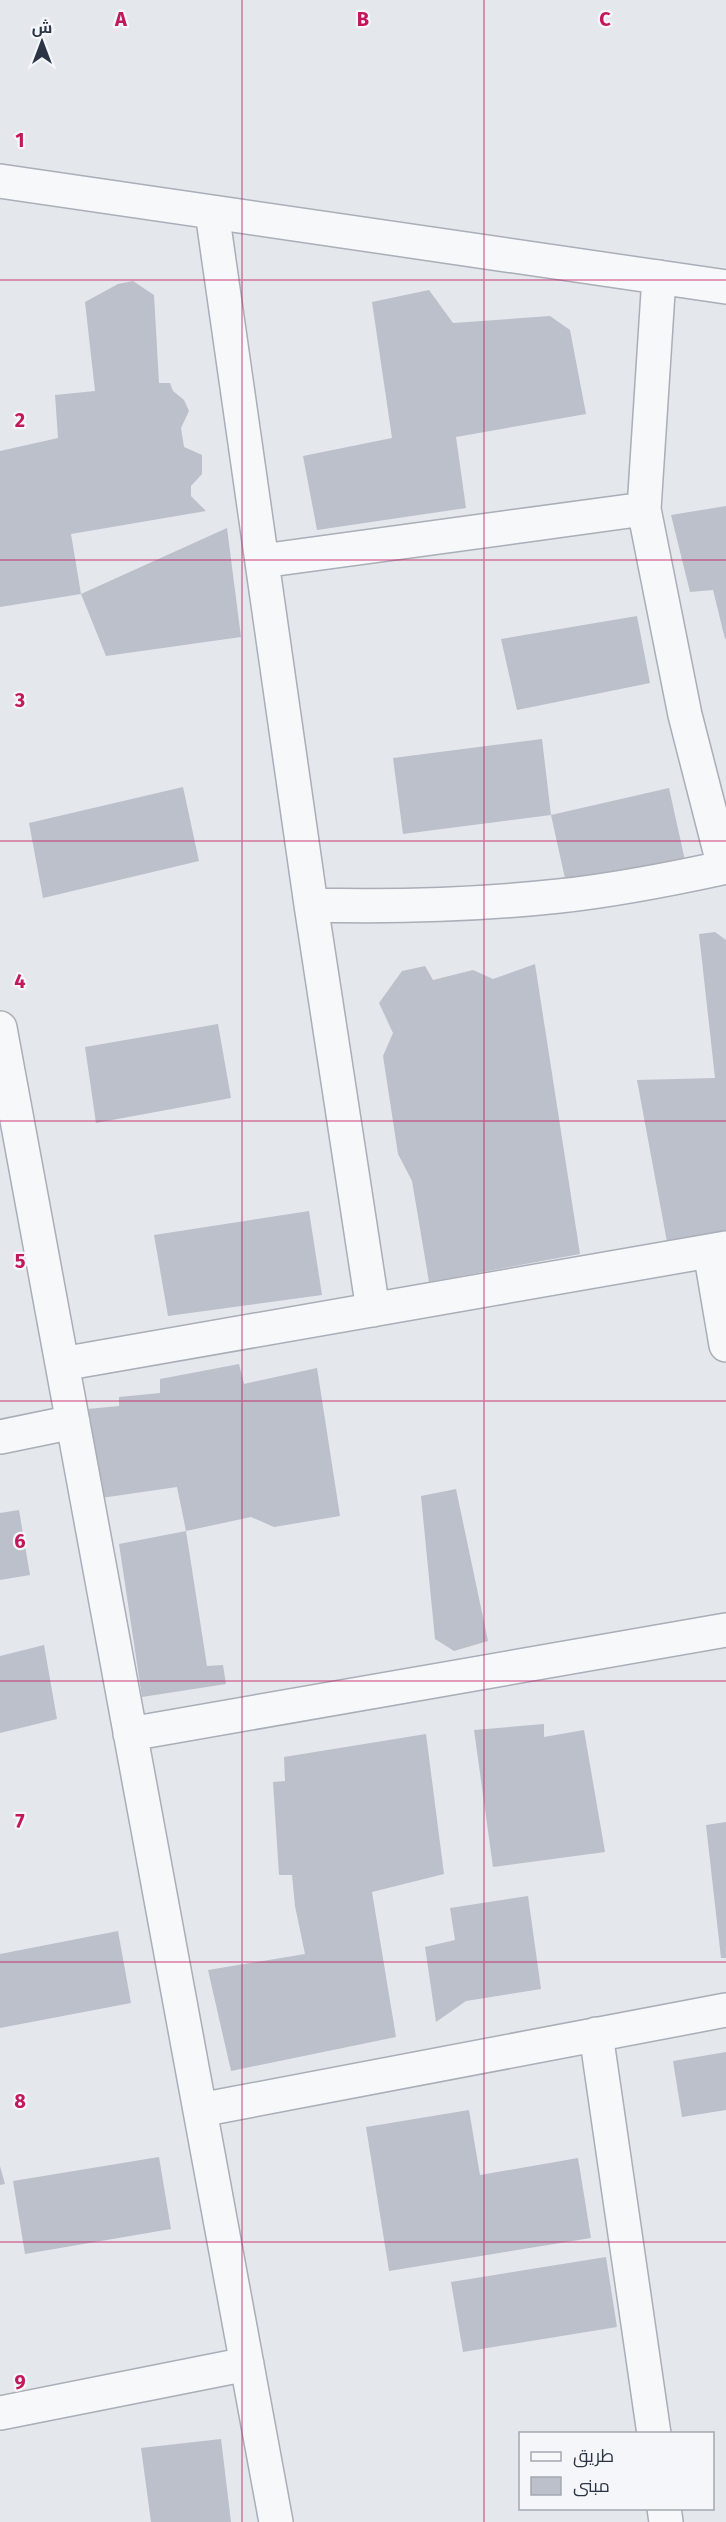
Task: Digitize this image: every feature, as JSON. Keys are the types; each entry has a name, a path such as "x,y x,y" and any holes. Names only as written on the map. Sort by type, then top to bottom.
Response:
{"street":[{"path":"0,181 726,287"},
{"path":"212,212 311,905 373,1310"},
{"path":"311,905 395,907 478,904 561,896 643,884 725,867 685,715 644,509 659,277"},
{"path":"262,561 644,509"},
{"path":"0,1028 276,2522"},
{"path":"62,1364 718,1250 726,1345"},
{"path":"0,1437 73,1422"},
{"path":"130,1734 726,1630"},
{"path":"200,2110 726,2010"},
{"path":"597,2034 654,2432"},
{"path":"0,2413 247,2364"}],"building":[{"path":"133,281 154,295 159,383 170,383 173,391 184,400 189,411 181,428 184,447 202,455 202,474 191,486 191,496 206,511 71,534 81,594 0,607 0,451 58,438 55,395 95,391 85,302 118,284"},
{"path":"429,290 453,323 550,316 570,330 586,414 456,437 466,508 317,530 303,456 392,438 372,302"},
{"path":"726,506 725,639 713,590 690,592 671,515"},
{"path":"227,528 241,637 106,656 81,594"},
{"path":"637,616 650,683 517,710 501,639"},
{"path":"542,739 551,815 403,834 393,758"},
{"path":"183,787 199,861 43,898 29,823"},
{"path":"669,788 686,865 568,892 551,815"},
{"path":"715,932 726,940 726,1231 667,1242 637,1080 715,1078 699,934"},
{"path":"535,964 580,1254 429,1282 412,1181 398,1154 383,1056 393,1033 379,1003 402,971 425,966 433,980 473,970 493,979"},
{"path":"218,1024 231,1098 96,1123 85,1047"},
{"path":"309,1211 322,1295 168,1316 154,1235"},
{"path":"239,1364 244,1384 317,1368 340,1516 274,1527 251,1517 186,1531 177,1487 101,1498 87,1409 119,1406 119,1397 160,1393 160,1379"},
{"path":"456,1489 488,1641 454,1651 435,1639 421,1496"},
{"path":"19,1510 30,1575 0,1580 0,1513"},
{"path":"186,1531 207,1666 223,1665 226,1684 142,1697 119,1544"},
{"path":"44,1645 57,1719 0,1733 0,1656"},
{"path":"544,1724 544,1737 584,1730 605,1852 493,1867 474,1730"},
{"path":"426,1734 444,1874 372,1892 396,2037 231,2071 208,1970 305,1954 295,1906 292,1875 279,1875 273,1782 285,1781 284,1757"},
{"path":"726,1822 726,1958 721,1958 706,1825"},
{"path":"528,1896 541,1989 466,2001 436,2022 425,1947 455,1940 450,1908"},
{"path":"118,1931 131,2003 0,2028 0,1954"},
{"path":"726,2052 726,2110 682,2117 673,2061"},
{"path":"469,2110 480,2175 578,2158 591,2238 389,2271 366,2127"},
{"path":"159,2157 171,2229 25,2254 13,2181"},
{"path":"0,2166 5,2184 0,2185"},
{"path":"606,2257 617,2327 463,2352 451,2282"},
{"path":"221,2439 231,2522 151,2522 141,2448"}]}
